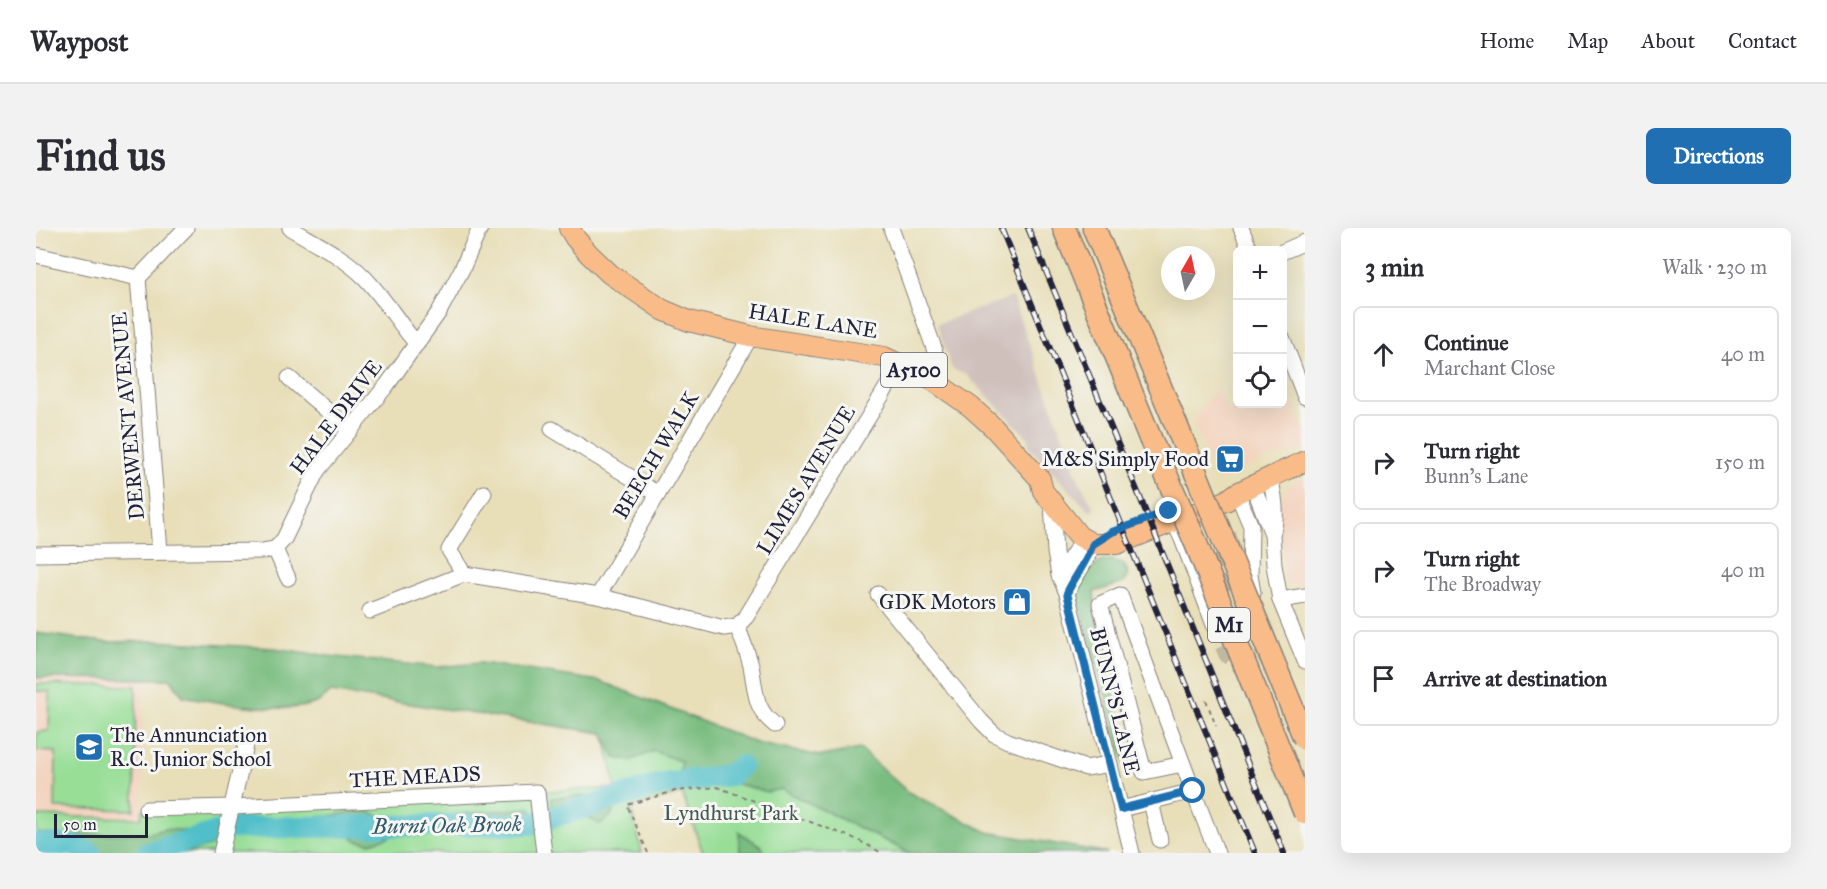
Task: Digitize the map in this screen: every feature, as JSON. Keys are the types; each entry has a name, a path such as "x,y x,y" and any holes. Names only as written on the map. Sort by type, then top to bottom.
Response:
{"highway":[{"name":"M1","path":"1064,228 1195,541 1305,813"},
{"name":"M1","path":"1094,228 1305,739"}],"main road":[{"name":"HALE LANE","path":"570,228 588,254 610,273 663,310 689,321 751,336 884,357 931,379 971,407 993,427 1040,479 1052,484 1088,527 1093,544"},
{"path":"1093,544 1117,544 1175,524 1305,461"},
{"name":"HALE LANE","path":"1040,479 1043,491 1052,503 1079,536 1093,544"},
{"path":"1175,524 1222,491 1253,485"}],"street":[{"path":"36,255 138,278 186,228"},
{"path":"290,228 352,266 366,279 400,326 417,344"},
{"name":"HALE DRIVE","path":"275,549 285,539 317,471 387,385 439,312 462,269 480,228"},
{"path":"891,228 934,348 936,359 931,379"},
{"path":"1241,228 1248,246"},
{"path":"1287,250 1305,242"},
{"name":"DERWENT AVENUE","path":"138,278 160,551"},
{"name":"BEECH WALK","path":"598,596 751,336"},
{"path":"1287,349 1303,387"},
{"name":"LIMES AVENUE","path":"742,622 901,364"},
{"path":"289,378 350,430"},
{"path":"552,429 658,494"},
{"path":"1253,485 1272,534 1280,600 1305,661"},
{"path":"1253,485 1250,575 1254,602"},
{"path":"464,574 449,550 484,493"},
{"name":"BUNN'S LANE","path":"1052,503 1059,575 1067,593 1132,853"},
{"path":"1175,524 1215,625"},
{"path":"1059,575 1078,547 1093,544"},
{"path":"1067,593 1088,558 1093,544"},
{"path":"36,554 275,549 288,578"},
{"path":"370,611 464,574 598,596 724,627 742,622 751,665 752,682 759,708 775,725"},
{"path":"878,594 994,734 1086,768 1110,764"},
{"path":"1183,764 1144,772 1100,604 1120,595 1217,853"},
{"path":"1280,600 1305,596"},
{"path":"221,853 247,741"},
{"path":"1121,809 1193,791"},
{"name":"THE MEADS","path":"146,809 537,792 544,853"},
{"path":"1151,802 1160,840"}],"path":[{"path":"1206,700 1216,726"},
{"path":"648,853 627,805 675,790 717,787 856,839 882,853"}],"shaded area":[{"path":"1012,297 1079,481 1094,508 1090,512 1029,447 1029,439 965,373 952,369 937,324"},
{"path":"1217,388 1227,411 1236,408 1287,408 1287,389 1305,433 1305,448 1258,462 1218,482 1192,422"},
{"path":"1305,477 1305,582 1286,585 1279,511 1281,498 1290,485"},
{"name":"The Annunciation R.C. Junior School","path":"36,677 143,678 142,818 36,816"}],"green space":[{"path":"1106,560 1124,564 1128,573 1124,583 1094,592 1096,615 1130,764 1126,767 1078,599 1086,574 1094,566"},
{"path":"36,633 104,642 155,641 274,648 437,667 481,663 600,681 759,744 821,756 860,749 908,792 987,832 1108,853 910,853 781,789 768,792 737,784 701,783 647,792 616,805 611,816 599,824 584,814 555,820 551,798 596,795 679,776 682,762 654,751 631,760 615,758 603,733 331,692 308,706 273,708 183,696 171,679 36,678"},
{"name":"The Annunciation R.C. Junior School","path":"36,684 136,686 134,810 55,808 56,752 36,751 37,732 49,731 50,692 36,691"},
{"name":"Lyndhurst Park","path":"604,733 779,788 910,853 703,853 682,793 631,808 642,853 36,853 36,816 141,818 142,810 616,788"},
{"path":"531,808 535,829 399,834 370,843 358,841 346,833 238,834 237,821 329,816 364,810 392,820"},
{"path":"212,824 216,844 185,853 48,853 39,850 39,833 68,835 151,833 164,829 192,831"},
{"path":"739,832 761,846 764,853 740,853"}],"waterway":[{"name":"Burnt Oak Brook","path":"147,853 231,828 530,824 659,785 730,775 741,766"},
{"name":"Burnt Oak Brook","path":"36,844 73,845 90,853"}],"tunnel":[{"path":"1226,591 1220,566 1223,555 1230,541 1251,534"},
{"path":"1214,625 1226,655 1237,665 1264,656 1268,642"}],"railway":[{"path":"1001,228 1255,853"},
{"path":"1028,228 1284,853"}],"place":[{"name":"M&S Simply Food","path":"1230,459"},
{"name":"GDK Motors","path":"1017,602"},
{"name":"The Annunciation R.C. Junior School","path":"89,747"}],"route":[{"path":"1169,511 1112,532 1093,544 1088,558 1080,567 1067,593 1121,809 1193,791"}]}
